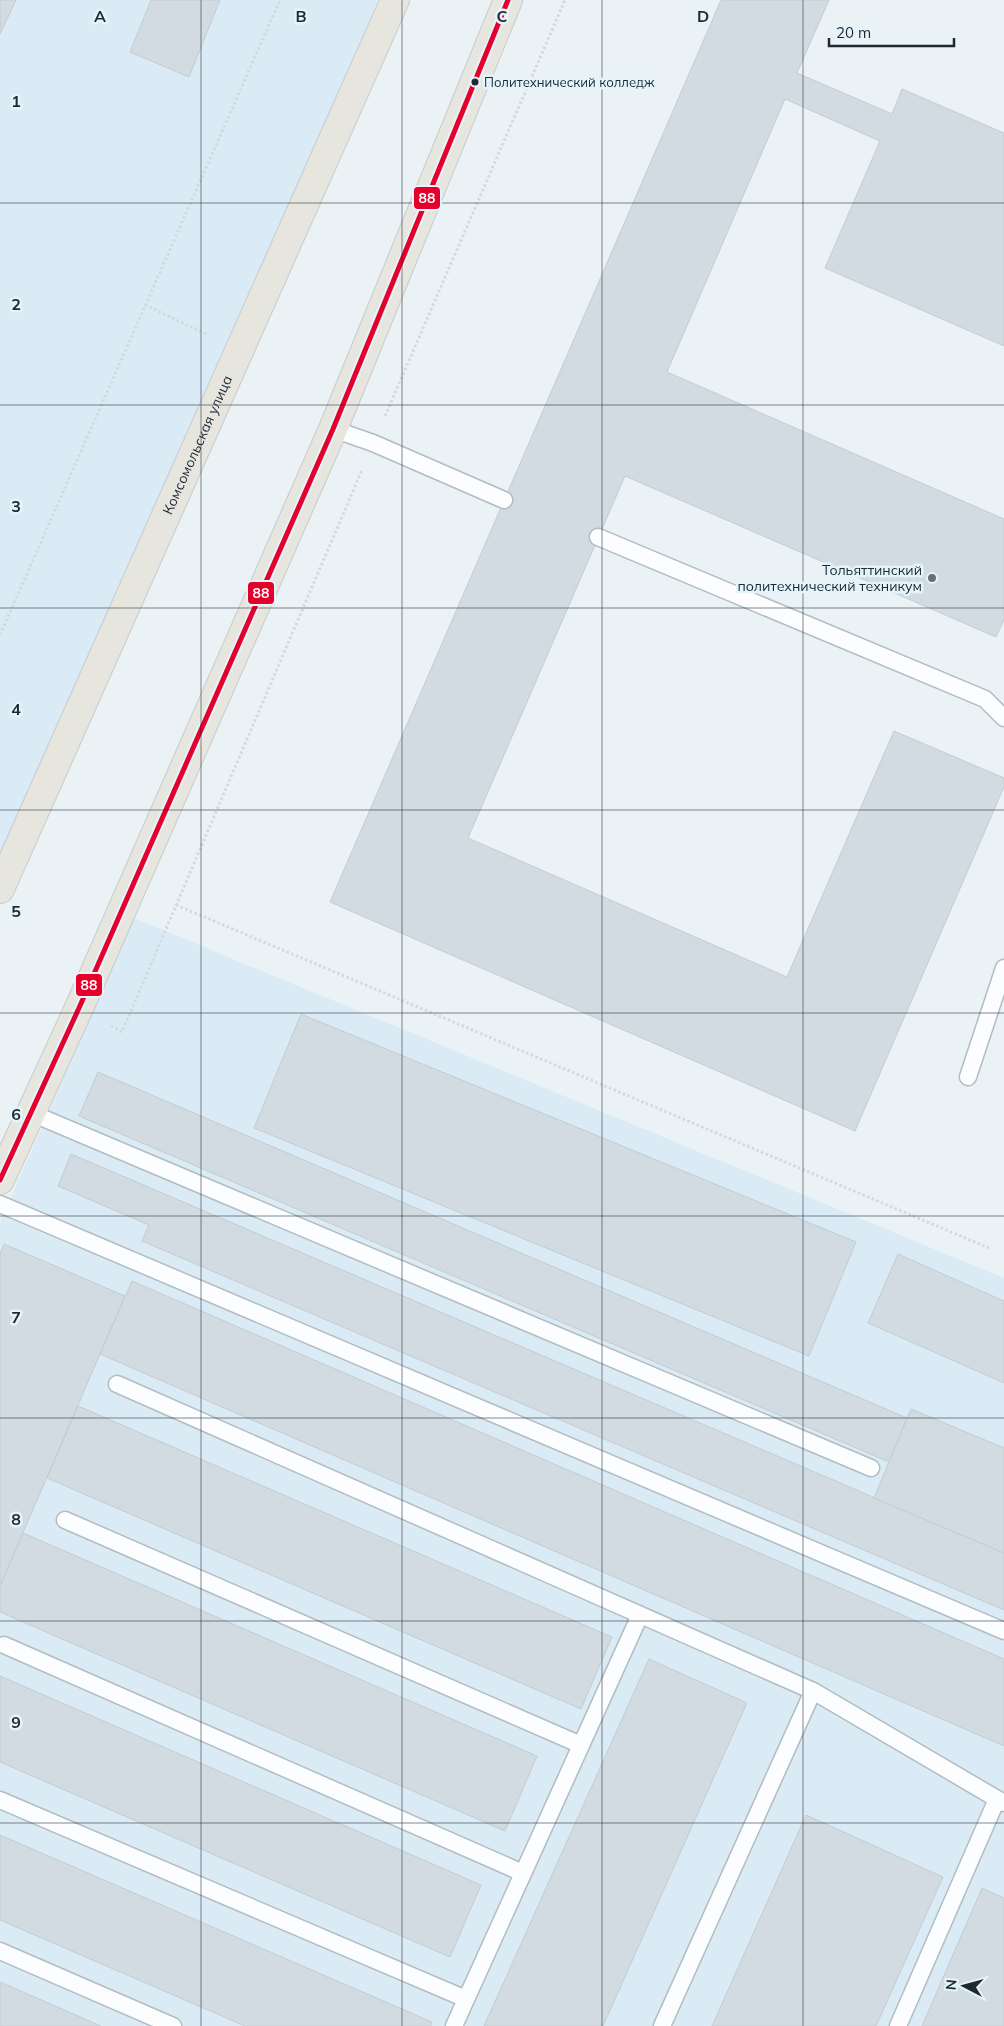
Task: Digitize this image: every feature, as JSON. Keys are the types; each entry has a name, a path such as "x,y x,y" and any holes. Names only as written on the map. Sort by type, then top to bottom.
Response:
{"main road":[{"name":"Комсомольская улица","path":"0,889 395,0"},
{"path":"0,1180 80,1008 333,429 508,0"}],"lane":[{"path":"333,429 373,443 504,500"},
{"path":"598,537 985,700 1004,718"},
{"path":"968,1077 1004,968"},
{"path":"31,1113 871,1468"},
{"path":"0,1204 1004,1631"},
{"path":"117,1384 813,1691 1001,1801 898,2026"},
{"path":"65,1520 581,1745"},
{"path":"454,2026 640,1615"},
{"path":"4,1645 523,1873"},
{"path":"662,2026 813,1691"},
{"path":"0,1800 466,1999"},
{"path":"0,1951 173,2026"}],"path":[{"path":"0,635 280,0"},
{"path":"80,1008 122,1032 373,443 565,0"},
{"path":"145,305 212,337"},
{"path":"176,905 989,1248"}],"shaded area":[{"path":"0,0 378,0 0,871"},
{"path":"134,918 1004,1278 1004,2026 0,2026 0,1222"}],"building":[{"path":"0,0 16,0 0,34"},
{"path":"151,0 220,0 189,77 130,52"},
{"name":"Тольяттинский политехнический техникум","path":"721,0 829,0 797,73 892,114 902,89 1004,133 1004,346 825,268 880,141 785,99 667,372 1004,519 1004,620 996,637 625,476 468,838 787,977 894,731 1004,778 1004,787 855,1131 330,902"},
{"path":"301,1014 856,1242 809,1356 254,1128"},
{"path":"98,1072 907,1418 889,1462 79,1116"},
{"path":"71,1154 1004,1553 1004,1610 142,1241 149,1225 58,1186"},
{"path":"4,1244 125,1296 0,1586 0,1254"},
{"path":"898,1254 1004,1301 1004,1383 868,1323"},
{"path":"132,1281 1004,1659 1004,1746 100,1354"},
{"path":"78,1406 612,1637 581,1709 47,1478"},
{"path":"911,1409 1004,1448 1004,1553 874,1498"},
{"path":"23,1533 537,1756 505,1831 0,1612 0,1586"},
{"path":"649,1659 747,1703 603,2026 484,2026"},
{"path":"0,1676 481,1885 450,1957 0,1762"},
{"path":"806,1815 943,1877 876,2026 712,2026"},
{"path":"0,1835 432,2022 431,2026 245,2026 0,1920"},
{"path":"982,1888 1004,1898 1004,2026 922,2026"},
{"path":"0,1982 101,2026 0,2026"}],"transit line":[{"name":"88","path":"0,1180 79,1008 333,429 508,0"}],"place":[{"name":"Политехнический колледж","path":"475,82"},
{"name":"Тольяттинский политехнический техникум","path":"932,578"}]}
